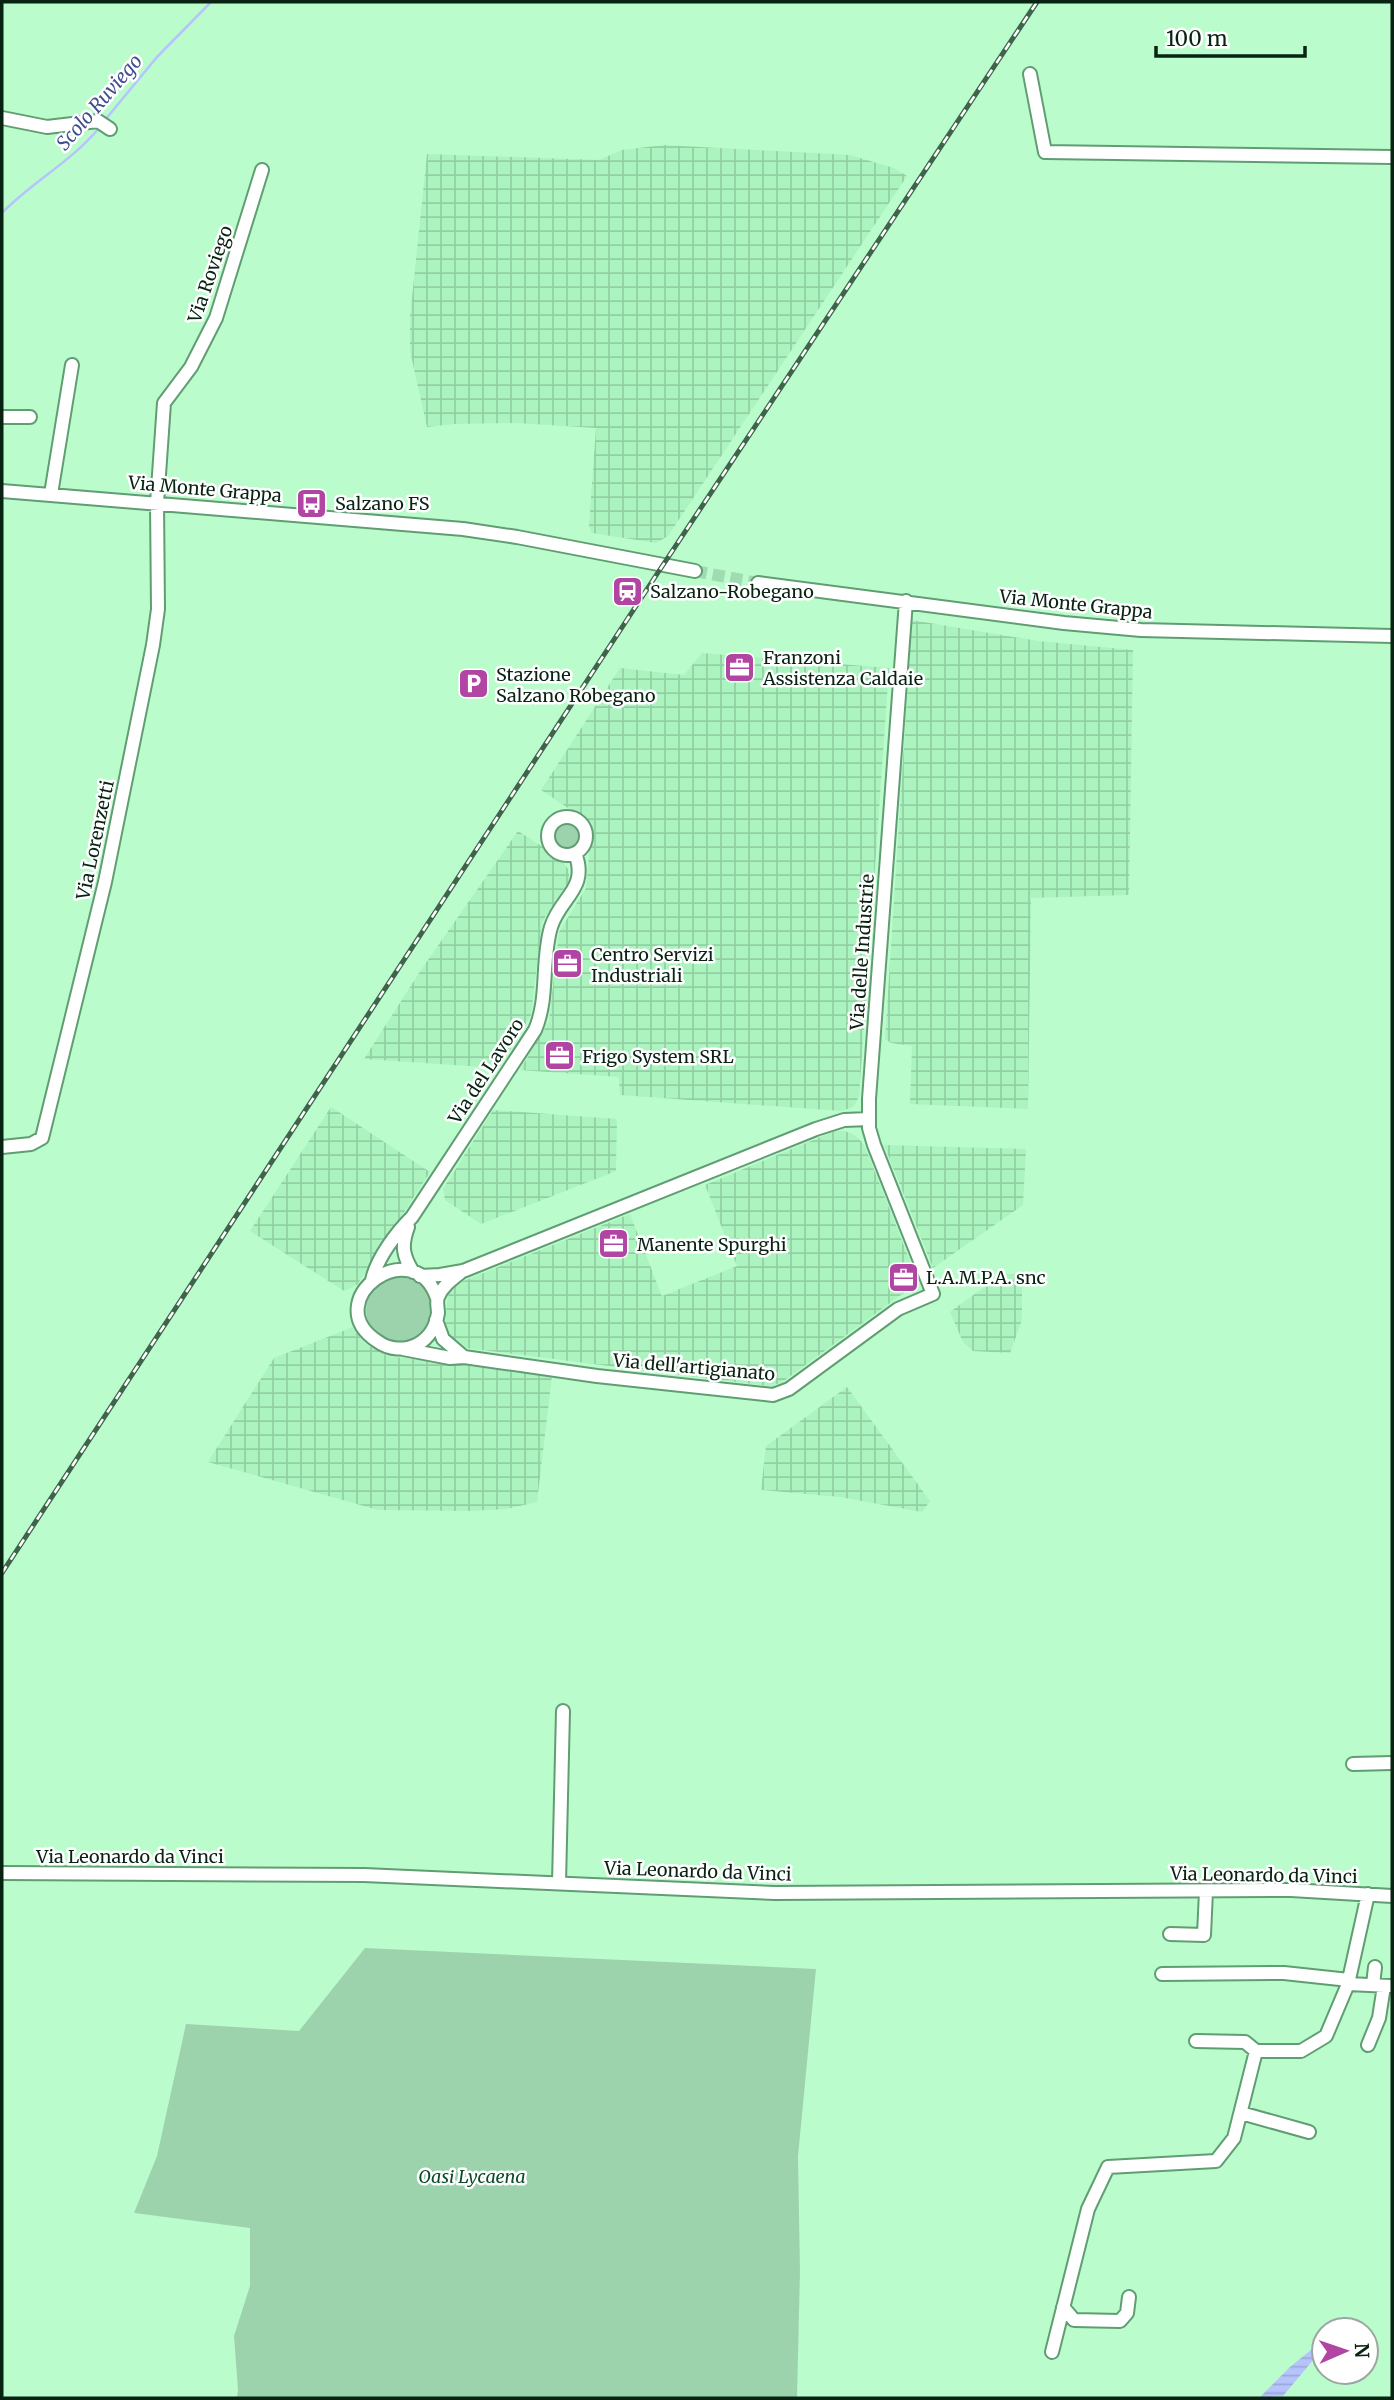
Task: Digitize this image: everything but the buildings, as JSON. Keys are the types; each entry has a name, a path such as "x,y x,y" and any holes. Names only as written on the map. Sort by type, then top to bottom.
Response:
{"street":[{"path":"1030,74 1045,152 1392,158"},
{"path":"2,118 47,127 97,121 110,129"},
{"name":"Via Roviego","path":"157,503 164,403 191,367 216,318 262,170"},
{"path":"51,495 72,365"},
{"path":"2,417 30,417"},
{"name":"Via Monte Grappa","path":"2,491 463,529 695,571"},
{"name":"Via Lorenzetti","path":"2,1147 31,1144 43,1138 98,909 156,627 159,572 157,503"},
{"name":"Via Monte Grappa","path":"758,583 1068,623 1141,629 1392,636"},
{"name":"Via delle Industrie","path":"906,601 894,738 869,1119 874,1146 933,1294"},
{"name":"Via del Lavoro","path":"372,1280 374,1270 402,1227 412,1217 535,1030 541,1011 551,927 579,878 575,853"},
{"path":"372,1280 393,1270 440,1276 463,1270 816,1129 844,1121 869,1119"},
{"name":"Via del Lavoro","path":"412,1217 402,1251 417,1274"},
{"path":"437,1298 447,1283 463,1270"},
{"path":"403,1349 423,1341 436,1319 437,1298 432,1287 417,1274"},
{"name":"Via dell'artigianato","path":"372,1280 360,1297 358,1314 371,1338 382,1345 450,1358 464,1357 597,1376 773,1395 789,1388 898,1309 933,1294"},
{"path":"436,1319 443,1339 464,1357"},
{"path":"559,1883 563,1711"},
{"path":"1353,1764 1392,1763"},
{"name":"Via Leonardo da Vinci","path":"2,1873 364,1875 788,1893 1291,1890 1392,1896"},
{"path":"1170,1934 1205,1935 1206,1891"},
{"path":"1196,2041 1245,2042 1256,2051 1301,2051 1325,2036 1348,1982 1368,1894"},
{"path":"1368,2045 1378,2018 1383,1986 1375,1967"},
{"path":"1162,1974 1284,1973 1383,1986"},
{"path":"1052,2352 1088,2209 1108,2168 1216,2161 1234,2138 1256,2051"},
{"path":"1241,2113 1309,2132"},
{"path":"1063,2307 1074,2320 1120,2321 1127,2313 1129,2297"}],"shaded area":[{"path":"664,145 850,155 894,168 907,176 668,536 656,543 592,533 589,526 596,428 517,423 427,427 410,351 410,317 427,154 599,160 622,150"},
{"path":"912,620 1038,641 1133,650 1129,895 1031,898 1028,1109 910,1104 912,1046 891,1043 885,1039"},
{"path":"702,653 889,668 859,1097 853,1107 842,1111 620,1095 619,1077 520,1070 549,1021 559,932 586,888 592,824 541,790 620,668 684,675"},
{"path":"518,831 560,858 568,869 570,880 542,922 531,1015 499,1068 364,1059 421,970"},
{"path":"331,1107 430,1172 357,1285 344,1291 250,1231"},
{"path":"493,1110 617,1119 616,1171 481,1224 445,1200 443,1189"},
{"path":"835,1131 853,1134 866,1149 913,1269 912,1282 905,1292 781,1383 768,1386 466,1348 457,1345 448,1334 445,1326 447,1302 449,1292 456,1284 630,1214 662,1296 737,1266 705,1185"},
{"path":"884,1145 1026,1149 1023,1205 933,1268"},
{"path":"1002,1274 1022,1274 1022,1320 1010,1353 973,1351 963,1342 950,1312"},
{"path":"353,1327 364,1343 387,1356 552,1376 537,1502 506,1509 472,1511 378,1510 208,1462 274,1358"},
{"path":"847,1387 930,1501 922,1512 840,1497 761,1490 766,1446"}],"green space":[{"path":"568,822 578,826 582,836 578,846 568,850 558,846 554,836 558,826"},
{"path":"393,1277 405,1277 417,1282 427,1292 432,1310 430,1323 417,1338 405,1343 393,1343 381,1338 371,1328 366,1316 366,1304 371,1292 381,1282"},
{"name":"Oasi Lycaena","path":"365,1948 816,1969 798,2156 800,2271 797,2398 237,2398 234,2336 250,2286 250,2228 134,2213 157,2156 186,2024 299,2031"}],"water":[{"path":"1310,2351 1310,2364 1283,2396 1259,2398"}],"waterway":[{"name":"Scolo Ruviego","path":"105,120 157,57 211,2"},
{"name":"Scolo Ruviego","path":"2,213 76,151 99,128"}],"tunnel":[{"path":"695,571 758,583"}],"railway":[{"path":"2,1573 657,574 1037,2"}],"place":[{"name":"Salzano FS","path":"312,503"},
{"name":"Salzano-Robegano","path":"627,591"},
{"name":"Franzoni Assistenza Caldaie","path":"740,667"},
{"name":"Stazione Salzano Robegano","path":"473,684"},
{"name":"Centro Servizi Industriali","path":"568,964"},
{"name":"Frigo System SRL","path":"559,1056"},
{"name":"Manente Spurghi","path":"614,1244"},
{"name":"L.A.M.P.A. snc","path":"903,1277"}]}
